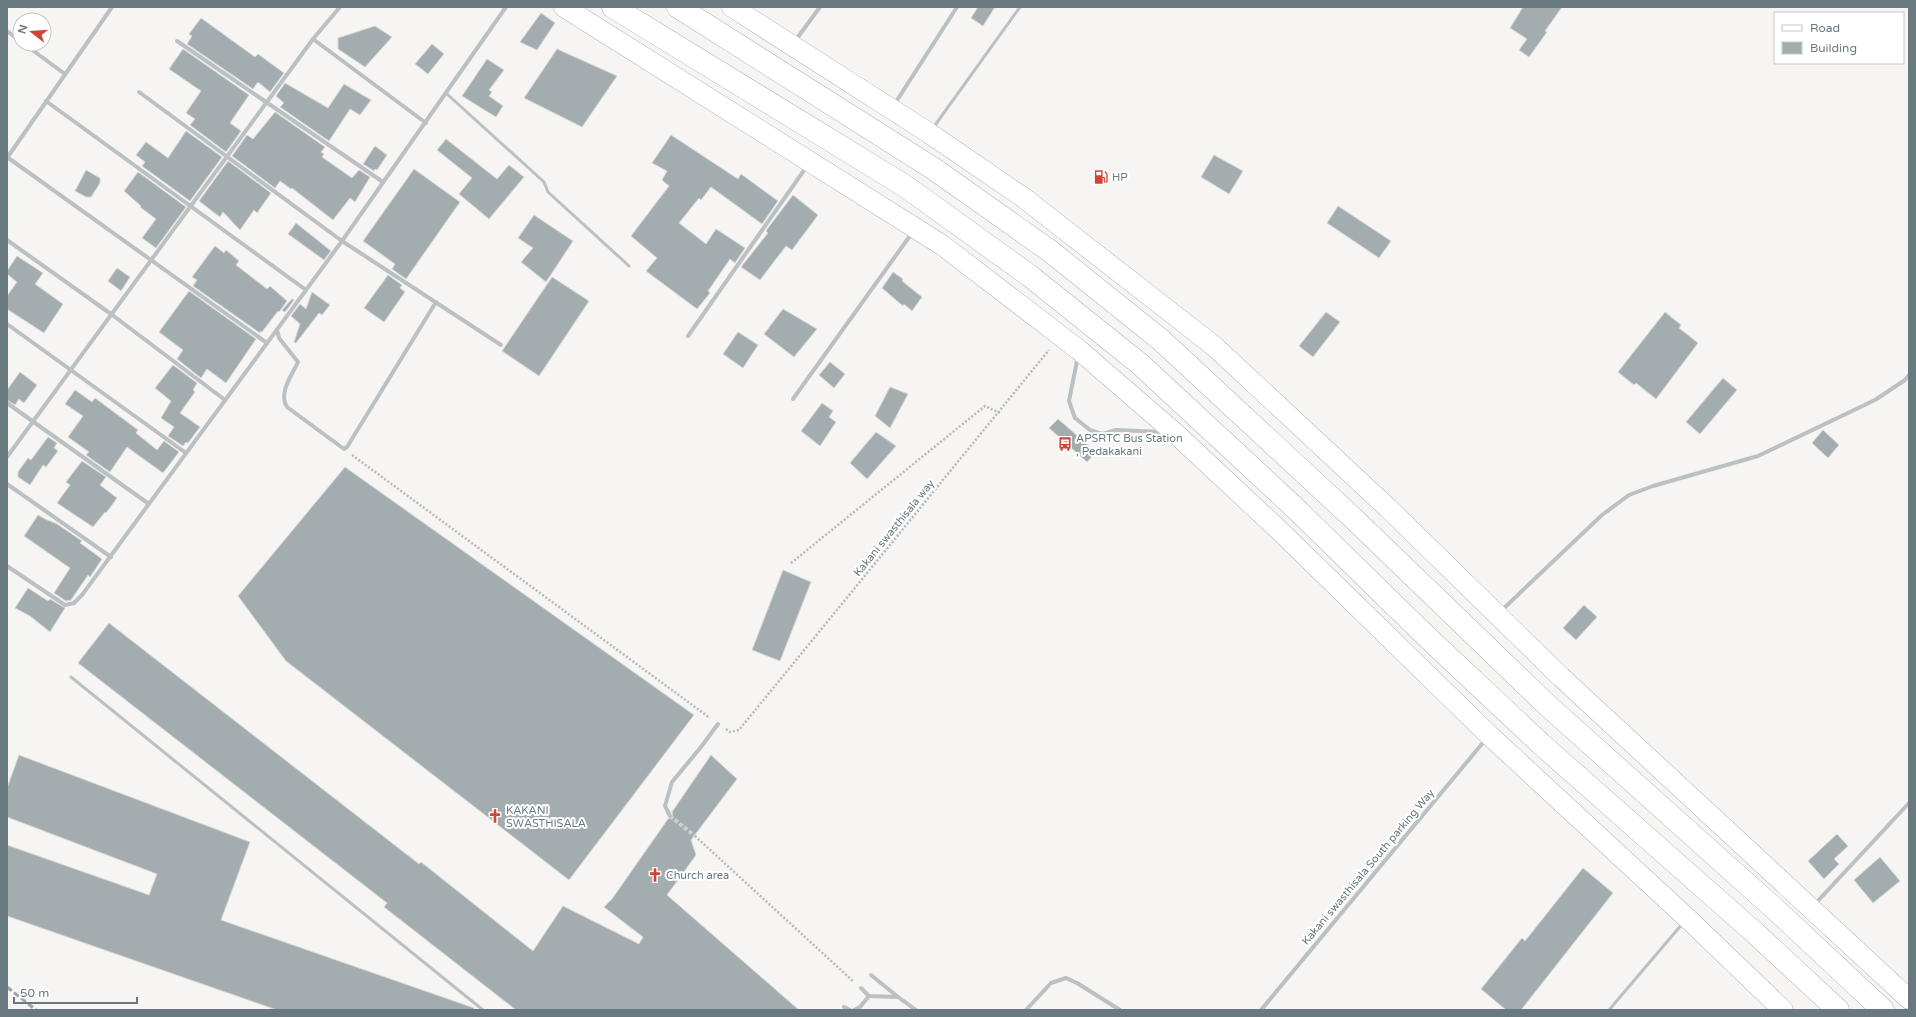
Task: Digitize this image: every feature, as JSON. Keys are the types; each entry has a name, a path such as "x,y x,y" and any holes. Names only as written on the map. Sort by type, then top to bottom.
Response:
{"highway":[{"path":"613,7 905,186 1030,276 1140,364 1293,506 1426,636 1542,744 1755,932 1838,1010"},
{"path":"678,7 934,168 1050,251 1161,340 1348,513 1546,704 1776,910 1883,1010"}],"main road":[{"path":"564,7 942,245 1079,350 1175,432 1282,533 1489,735 1687,918 1783,1010"},
{"path":"732,7 793,44 891,108 1024,198 1214,346 1388,508 1561,677 1909,999"}],"street":[{"path":"112,7 7,157 152,259 267,344"},
{"path":"7,457 313,39 340,7"},
{"path":"7,566 60,603 69,605 74,604 342,241 447,94 506,7"},
{"path":"793,44 820,7"},
{"path":"891,108 957,7"},
{"path":"313,39 426,123"},
{"path":"177,41 383,182"},
{"path":"35,52 65,74"},
{"path":"140,92 342,241 501,345"},
{"path":"46,101 306,290"},
{"path":"688,336 810,161"},
{"path":"793,399 916,228"},
{"path":"7,240 111,314 225,400"},
{"path":"277,330 279,338 298,362 283,393 284,402 287,407 344,449 436,302"},
{"path":"7,324 72,369 186,453"},
{"path":"1079,350 1070,401 1075,418 1090,430 1102,434 1116,430 1175,432"},
{"path":"1497,615 1602,515 1629,496 1653,486 1758,456 1875,400 1905,380 1909,375"},
{"path":"7,403 149,504"},
{"path":"7,484 110,557"},
{"path":"670,816 665,806 672,782 718,724"},
{"name":"Kakani swasthisala South parking Way","path":"1261,1010 1489,735"},
{"path":"1811,908 1909,803"},
{"path":"871,975 916,1010"},
{"path":"1026,1010 1051,983 1066,978 1077,983 1120,1010"},
{"path":"861,988 869,996 898,997"},
{"path":"854,1010 860,1007 869,996"},
{"path":"844,1007 850,1010"}],"lane":[{"path":"929,133 1020,7"},
{"path":"447,94 544,182 548,192 629,266"},
{"path":"71,677 484,1010"},
{"path":"1609,1010 1687,918"}],"path":[{"name":"Kakani swasthisala way","path":"718,724 730,732 739,730 1061,336"},
{"path":"791,563 985,406 1000,412"},
{"path":"344,449 718,724"},
{"path":"695,836 861,988"}],"building":[{"path":"978,7 995,7 983,26 971,18"},
{"path":"1523,7 1562,7 1545,31 1547,32 1529,57 1519,50 1527,39 1510,28"},
{"path":"541,13 555,23 537,50 520,42"},
{"path":"201,18 255,57 258,54 284,73 270,92 258,82 253,89 187,44 192,36 189,34"},
{"path":"375,26 392,37 365,67 338,49 338,38"},
{"path":"432,44 444,54 428,74 415,64"},
{"path":"183,49 249,95 230,123 241,131 226,152 190,125 195,119 186,113 201,91 169,69"},
{"path":"557,49 617,76 582,127 524,98"},
{"path":"487,59 504,70 489,90 492,92 489,96 503,106 496,117 462,96"},
{"path":"285,83 328,108 344,84 371,100 360,115 350,109 329,141 280,107 284,103 276,96"},
{"path":"275,112 325,147 321,152 324,154 322,157 352,178 359,170 370,177 355,202 350,198 333,220 292,188 291,189 280,181 275,188 232,156 247,135 253,139"},
{"path":"186,131 222,157 190,201 142,166 145,162 136,155 146,142 168,158"},
{"path":"671,135 738,179 741,174 778,201 762,224 711,187 701,200 699,198 679,223 706,244 716,229 745,248 735,263 730,259 708,291 710,293 697,309 646,271 657,258 631,236 669,186 662,180 667,171 652,163"},
{"path":"446,139 497,179 509,165 524,177 489,219 459,194 472,178 437,150"},
{"path":"375,146 387,155 377,170 375,169 374,171 363,164"},
{"path":"1214,155 1243,171 1229,194 1201,177"},
{"path":"228,161 271,193 257,213 254,210 240,230 223,212 220,217 199,201"},
{"path":"414,169 460,202 406,279 392,269 395,264 363,241"},
{"path":"86,170 100,178 100,183 91,197 86,197 75,191"},
{"path":"138,172 186,207 156,248 142,238 156,219 140,207 141,206 124,191"},
{"path":"793,195 818,215 792,250 786,246 760,280 741,267 768,233 766,231"},
{"path":"1338,206 1391,241 1379,258 1327,223"},
{"path":"534,215 573,241 546,282 521,262 533,248 518,238"},
{"path":"296,223 331,251 324,260 288,234"},
{"path":"215,246 224,253 226,250 239,261 236,265 267,289 270,286 287,301 262,332 261,331 260,333 193,286 197,280 192,277"},
{"path":"17,256 43,273 35,284 63,304 44,333 7,309 7,296 17,282 7,274 7,271"},
{"path":"117,268 130,277 121,291 108,281"},
{"path":"893,272 903,279 902,281 922,297 912,311 904,304 903,306 882,288"},
{"path":"388,275 402,285 400,288 405,292 384,322 364,308"},
{"path":"552,277 589,301 539,376 502,351"},
{"path":"189,291 256,339 226,383 207,369 201,378 177,359 183,350 159,332"},
{"path":"312,292 330,305 322,315 319,313 296,343 294,342 300,324 291,316 300,304 306,309"},
{"path":"292,299 294,300 285,312 282,310"},
{"path":"783,309 817,329 794,357 764,334"},
{"path":"1326,312 1340,322 1313,357 1299,346"},
{"path":"1665,312 1681,325 1679,328 1698,343 1656,399 1636,383 1634,385 1618,372"},
{"path":"738,332 758,345 743,368 723,354"},
{"path":"830,362 845,374 834,388 819,375"},
{"path":"173,365 197,383 193,390 195,392 180,413 200,427 188,443 186,442 183,446 168,436 174,427 161,418 171,401 155,388"},
{"path":"20,372 37,385 24,403 19,399 15,405 7,400 7,390"},
{"path":"1723,378 1737,390 1700,434 1686,422"},
{"path":"890,387 908,394 890,428 875,416"},
{"path":"75,390 92,402 95,398 138,430 136,433 157,450 164,441 179,452 163,473 127,447 110,472 86,455 89,452 68,437 83,416 65,404"},
{"path":"822,403 833,411 829,417 836,422 820,446 801,431"},
{"path":"1058,419 1096,452 1087,462 1049,428"},
{"path":"1823,430 1839,445 1828,458 1812,443"},
{"path":"876,432 896,446 867,479 850,463"},
{"path":"48,437 57,443 54,448 58,451 46,467 43,465 30,485 18,477 18,472 28,458 31,460"},
{"path":"82,461 106,477 100,485 117,498 93,527 57,503 70,485 66,482"},
{"path":"345,467 694,715 569,880 286,661 238,596"},
{"path":"38,515 57,524 82,541 80,543 102,559 90,577 88,575 71,600 66,601 54,593 70,568 24,536"},
{"path":"783,570 811,582 780,661 752,650"},
{"path":"28,588 48,601 50,599 65,608 50,632 30,616 15,608"},
{"path":"1584,605 1597,617 1576,640 1563,628"},
{"path":"109,623 419,864 421,862 533,951 563,906 639,944 643,937 604,907 612,899 668,819 673,818 672,812 711,755 737,779 691,840 696,855 667,895 799,1010 516,1010 384,907 387,903 78,663"},
{"path":"19,755 250,842 221,920 474,1008 473,1010 277,1010 7,916 7,845 149,895 157,874 7,817 7,788"},
{"path":"1837,834 1848,846 1834,859 1839,864 1824,879 1808,861"},
{"path":"1880,857 1900,881 1873,903 1854,880"},
{"path":"1583,868 1613,893 1521,1010 1506,1010 1481,989 1522,938 1525,941"}],"tunnel":[{"path":"670,816 695,836"}],"railway":[{"path":"7,987 36,1010"}],"place":[{"name":"HP","path":"1101,177"},
{"name":"APSRTC Bus Station , Pedakakani","path":"1065,444"},
{"name":"KAKANI SWASTHISALA","path":"495,816"},
{"name":"Church area","path":"655,875"}]}
